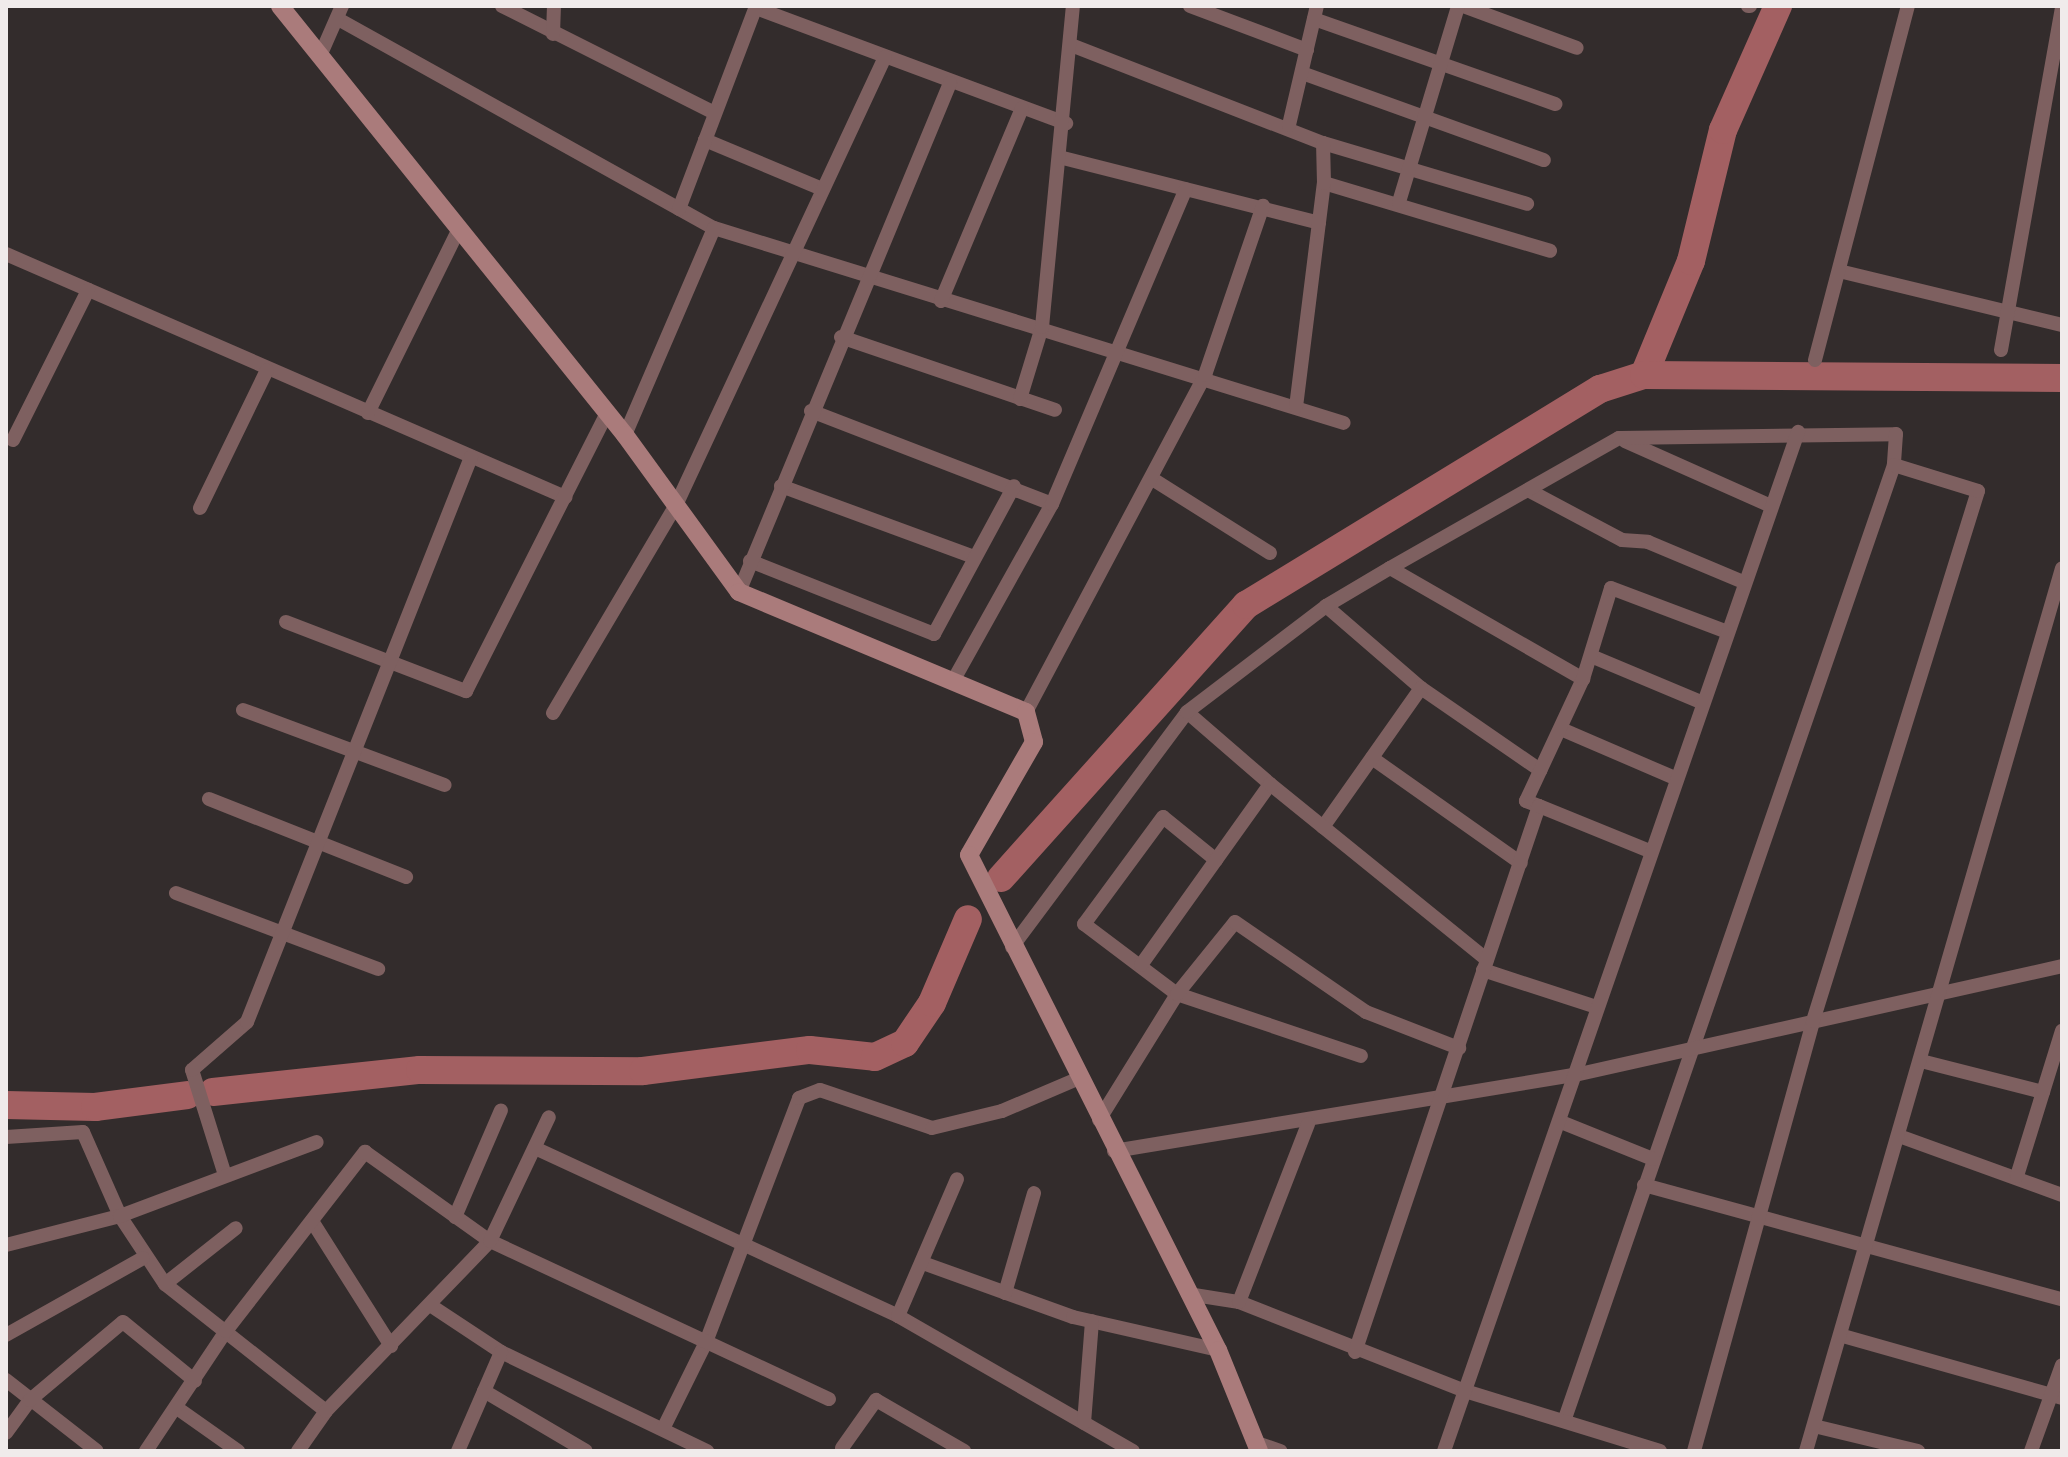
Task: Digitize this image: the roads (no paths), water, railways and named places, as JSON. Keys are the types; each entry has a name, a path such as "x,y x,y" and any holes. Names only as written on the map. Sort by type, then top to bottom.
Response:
{"main road":[{"path":"280,6 625,435 739,592 1026,712 1034,742 969,855 1077,1079 1218,1350 1257,1446"}],"street":[{"path":"502,6 715,113"},
{"path":"553,34 554,6"},
{"path":"1020,399 1042,327 1063,158 1073,6"},
{"path":"1190,6 1226,13 1307,50"},
{"path":"1399,202 1440,62 1461,6 1577,48"},
{"path":"1815,360 1908,6"},
{"path":"679,209 756,7 950,83 1066,123"},
{"path":"2001,350 2062,7"},
{"path":"320,56 340,12 714,228 864,280 1123,350 1344,423"},
{"path":"1289,125 1315,12 1556,104"},
{"path":"1071,45 1289,125 1323,143 1527,204"},
{"path":"553,713 677,503 788,254 885,57"},
{"path":"1302,73 1544,160"},
{"path":"739,592 864,280 950,83"},
{"path":"941,301 1022,108"},
{"path":"705,140 820,188"},
{"path":"1296,407 1324,183 1323,143"},
{"path":"1063,158 1263,206 1319,223"},
{"path":"1324,183 1399,202 1550,251"},
{"path":"953,681 1052,504 1123,350 1186,189"},
{"path":"1026,712 1154,480 1205,375 1263,206"},
{"path":"625,435 714,228"},
{"path":"368,413 459,229"},
{"path":"6,254 565,497"},
{"path":"1839,271 2062,325"},
{"path":"13,440 88,290"},
{"path":"841,337 1055,410"},
{"path":"200,508 267,370"},
{"path":"811,411 1014,486 1052,504"},
{"path":"286,622 466,691 607,413"},
{"path":"1444,1451 1561,1122 1596,1007 1725,631 1798,432"},
{"path":"1012,947 1187,712 1326,606 1390,568 1619,438 1798,432 1896,434 1894,465 1688,1051 1564,1421"},
{"path":"1619,438 1771,506"},
{"path":"224,1172 192,1070 247,1022 386,661 471,457"},
{"path":"1694,1451 1813,1021 1978,491 1894,465"},
{"path":"1154,480 1270,553"},
{"path":"781,486 974,557"},
{"path":"750,561 934,634 1014,486"},
{"path":"1528,490 1622,540 1648,542 1743,582"},
{"path":"1390,568 1583,679"},
{"path":"1806,1451 1843,1336 2062,568"},
{"path":"1650,851 1526,801 1583,679 1611,588 1725,631"},
{"path":"1326,606 1421,688 1540,770"},
{"path":"1591,656 1701,702"},
{"path":"1323,827 1421,688"},
{"path":"243,710 445,785"},
{"path":"1187,712 1485,965 1596,1007"},
{"path":"1561,729 1675,778"},
{"path":"1372,758 1521,863"},
{"path":"1141,965 1270,784"},
{"path":"209,799 316,844 406,877"},
{"path":"1355,1352 1539,806"},
{"path":"1216,860 1163,817 1084,924 1177,994 1361,1056"},
{"path":"176,893 378,969"},
{"path":"1099,1120 1177,994 1235,922 1366,1012 1459,1048"},
{"path":"1114,1151 1308,1124 1575,1075 1942,990 2062,966"},
{"path":"2017,1176 2062,1031"},
{"path":"1921,1061 2043,1092"},
{"path":"663,1429 706,1342 786,1119 808,1091 932,1128 1002,1111 1077,1079"},
{"path":"455,1217 501,1110"},
{"path":"298,1451 326,1411 490,1241 537,1149 549,1117"},
{"path":"1561,1122 1653,1159"},
{"path":"1239,1302 1308,1124"},
{"path":"6,1137 83,1132 120,1216 143,1258 165,1284 326,1411"},
{"path":"1899,1136 2017,1176 2062,1195"},
{"path":"6,1245 120,1216 224,1172 317,1142"},
{"path":"537,1149 898,1316 1133,1451"},
{"path":"146,1451 226,1331 365,1152 490,1241 829,1399"},
{"path":"898,1316 957,1179"},
{"path":"1644,1185 1758,1222 2062,1299"},
{"path":"1005,1293 1034,1193"},
{"path":"312,1221 391,1346"},
{"path":"165,1284 236,1228"},
{"path":"6,1335 143,1258"},
{"path":"923,1263 1092,1321 1218,1350"},
{"path":"1188,1294 1239,1302 1355,1352 1465,1391 1660,1451"},
{"path":"430,1305 501,1352 707,1451"},
{"path":"1084,1423 1092,1321"},
{"path":"6,1433 30,1400 123,1322 195,1381"},
{"path":"1843,1336 2057,1396"},
{"path":"462,1449 501,1352"},
{"path":"2031,1451 2057,1396 2062,1365"},
{"path":"6,1380 97,1451"},
{"path":"484,1391 586,1451"},
{"path":"842,1448 876,1400 964,1451"},
{"path":"177,1408 238,1451"},
{"path":"1814,1426 1918,1451"},
{"path":"1257,1446 1280,1451"}],"waterway":[{"path":"1644,375 1691,261 1723,130 1778,6"},
{"path":"1001,878 1246,605 1600,389 1644,375 2062,378"},
{"path":"213,1092 420,1070 643,1071 810,1050 875,1057 905,1043 932,1003 968,919"},
{"path":"6,1105 95,1107 187,1095"}]}
